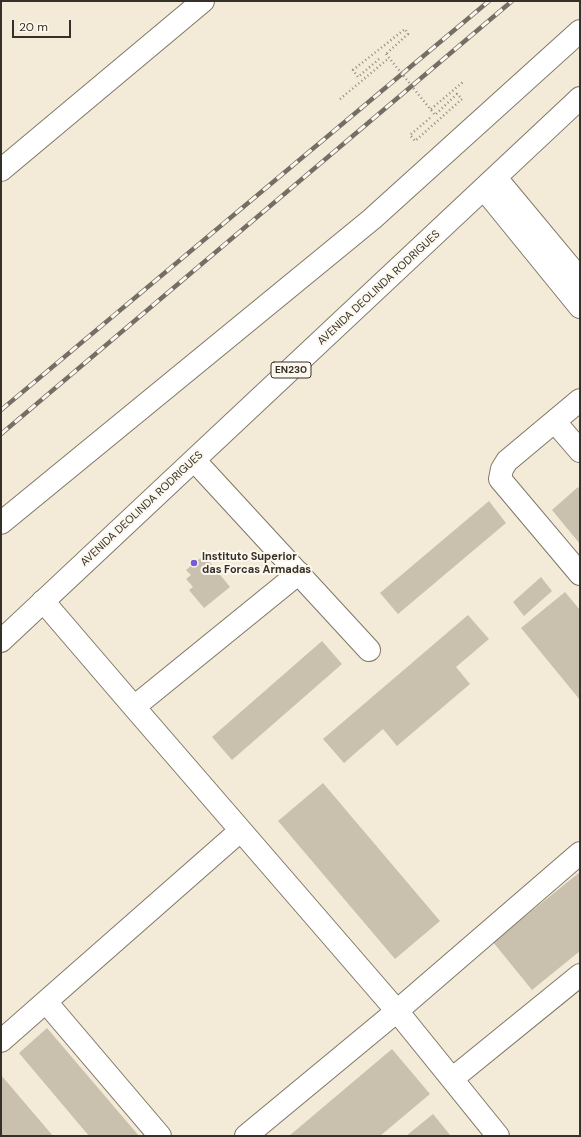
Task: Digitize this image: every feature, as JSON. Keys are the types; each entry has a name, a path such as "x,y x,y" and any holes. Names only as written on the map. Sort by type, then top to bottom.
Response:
{"main road":[{"path":"1,170 203,1"},
{"path":"1,523 372,219 580,31"},
{"name":"AVENIDA DEOLINDA RODRIGUES","path":"1,641 195,461 580,98"},
{"path":"490,184 580,279"},
{"path":"490,184 580,308"},
{"path":"580,400 507,461 502,469 500,479 580,574"},
{"path":"555,422 580,451"},
{"path":"195,461 300,573 368,650"},
{"path":"134,707 300,573"},
{"path":"43,601 397,1011 498,1136"},
{"path":"1,1041 240,831"},
{"path":"246,1136 397,1011 580,854"},
{"path":"452,1079 580,975"},
{"path":"46,1002 160,1136"}],"path":[{"path":"379,59 358,77 353,70 405,29 408,34 386,54 389,58 435,114 457,94 462,99 414,141 410,135 430,118"},
{"path":"340,99 389,58"},
{"path":"431,109 463,82"}],"building":[{"path":"578,487 580,490 580,544 552,510"},
{"path":"489,501 506,523 398,614 380,593"},
{"path":"204,555 230,587 204,608 189,590 193,587 186,579 191,575 186,570"},
{"path":"541,577 552,591 524,616 513,602"},
{"path":"565,592 580,610 580,700 521,628"},
{"path":"468,615 489,639 456,667 470,684 397,746 383,729 344,763 323,739"},
{"path":"322,641 342,664 232,760 212,737"},
{"path":"323,783 440,921 395,959 278,821"},
{"path":"580,872 580,951 532,990 493,942"},
{"path":"47,1028 139,1136 89,1136 19,1053"},
{"path":"392,1049 430,1094 380,1136 289,1136"},
{"path":"1,1075 53,1136 1,1136"},
{"path":"433,1114 451,1136 406,1136"}],"railway":[{"path":"1,410 489,1"},
{"path":"1,434 512,1"}],"place":[{"name":"Instituto Superior das Forcas Armadas","path":"194,563"}]}
